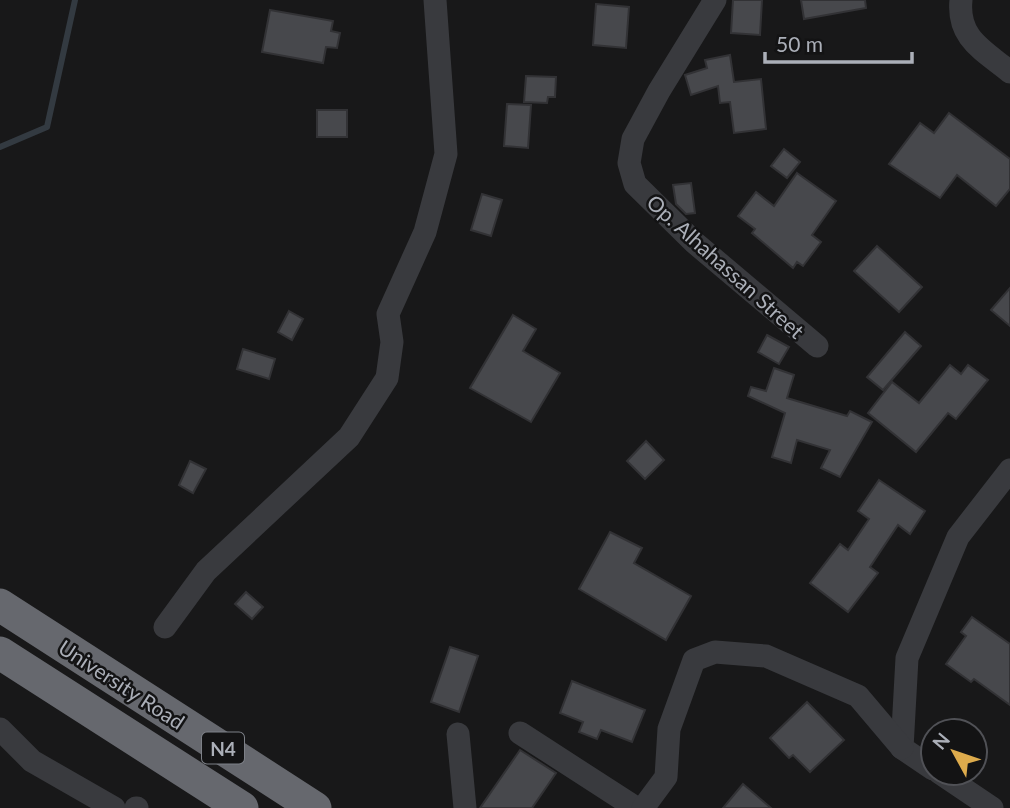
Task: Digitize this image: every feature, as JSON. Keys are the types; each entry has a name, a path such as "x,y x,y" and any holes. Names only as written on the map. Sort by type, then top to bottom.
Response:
{"highway":[{"name":"University Road","path":"0,605 315,808"},
{"name":"University Road","path":"0,653 242,808"}],"street":[{"path":"165,627 206,571 349,437 387,378 392,342 388,314 425,232 446,154 435,0"},
{"name":"Op. Alhahassan Street","path":"715,0 633,139 629,163 635,184 695,243 817,346"},
{"path":"961,0 958,20 972,42 1010,72"},
{"path":"902,748 907,657 958,537 1010,470"},
{"path":"643,808 666,777 669,729 694,660 715,652 766,656 858,696 902,748 919,760"},
{"path":"0,729 32,761 114,808"},
{"path":"520,733 636,808"},
{"path":"458,734 465,808"},
{"path":"961,787 992,808"}],"building":[{"path":"733,0 762,0 760,35 731,33"},
{"path":"801,0 865,0 866,8 804,19"},
{"path":"596,4 629,7 626,48 593,45"},
{"path":"270,10 333,21 331,31 340,33 337,48 326,47 323,63 262,52"},
{"path":"730,55 734,82 761,79 766,129 734,133 730,102 720,103 718,86 691,95 685,75 707,68 705,60"},
{"path":"526,76 556,77 555,97 548,97 547,103 524,102"},
{"path":"507,104 531,105 528,148 504,146"},
{"path":"317,110 347,110 347,137 317,137"},
{"path":"949,113 1010,159 1010,189 996,206 957,175 940,198 889,164 920,123 934,133"},
{"path":"784,149 800,162 787,178 771,166"},
{"path":"797,173 836,201 812,235 821,242 803,266 797,262 793,268 752,233 755,229 738,216 756,192 774,206"},
{"path":"691,183 695,213 686,214 676,204 673,185"},
{"path":"482,194 502,200 491,236 471,230"},
{"path":"877,246 922,287 899,312 854,271"},
{"path":"1010,288 1010,326 991,310"},
{"path":"289,311 303,319 292,340 278,332"},
{"path":"513,315 536,329 523,351 560,373 531,422 470,388"},
{"path":"905,332 921,346 883,390 867,377"},
{"path":"767,335 789,347 779,364 758,352"},
{"path":"243,349 275,359 269,379 237,369"},
{"path":"950,365 961,374 968,365 988,380 956,419 948,413 916,452 868,413 892,382 919,403"},
{"path":"774,368 794,375 787,398 847,416 850,411 872,422 840,477 821,468 830,450 797,440 791,463 772,457 785,413 748,396 751,387 766,391"},
{"path":"646,441 664,460 645,479 627,461"},
{"path":"190,461 206,469 193,493 179,485"},
{"path":"879,480 925,511 910,534 898,525 870,567 878,573 848,612 810,583 840,544 848,550 869,519 858,511"},
{"path":"610,532 642,548 634,563 691,596 666,640 579,589"},
{"path":"246,592 263,607 252,619 235,604"},
{"path":"972,617 1010,644 1010,705 974,679 971,682 946,664 966,636 961,632"},
{"path":"450,647 478,656 459,712 431,702"},
{"path":"572,681 645,710 632,742 601,730 597,739 579,732 583,722 560,713"},
{"path":"807,702 844,740 810,772 793,755 789,758 770,738"},
{"path":"520,750 556,773 532,808 480,808"},
{"path":"743,784 771,808 723,808"}],"waterway":[{"path":"0,147 47,127 75,0"}]}
